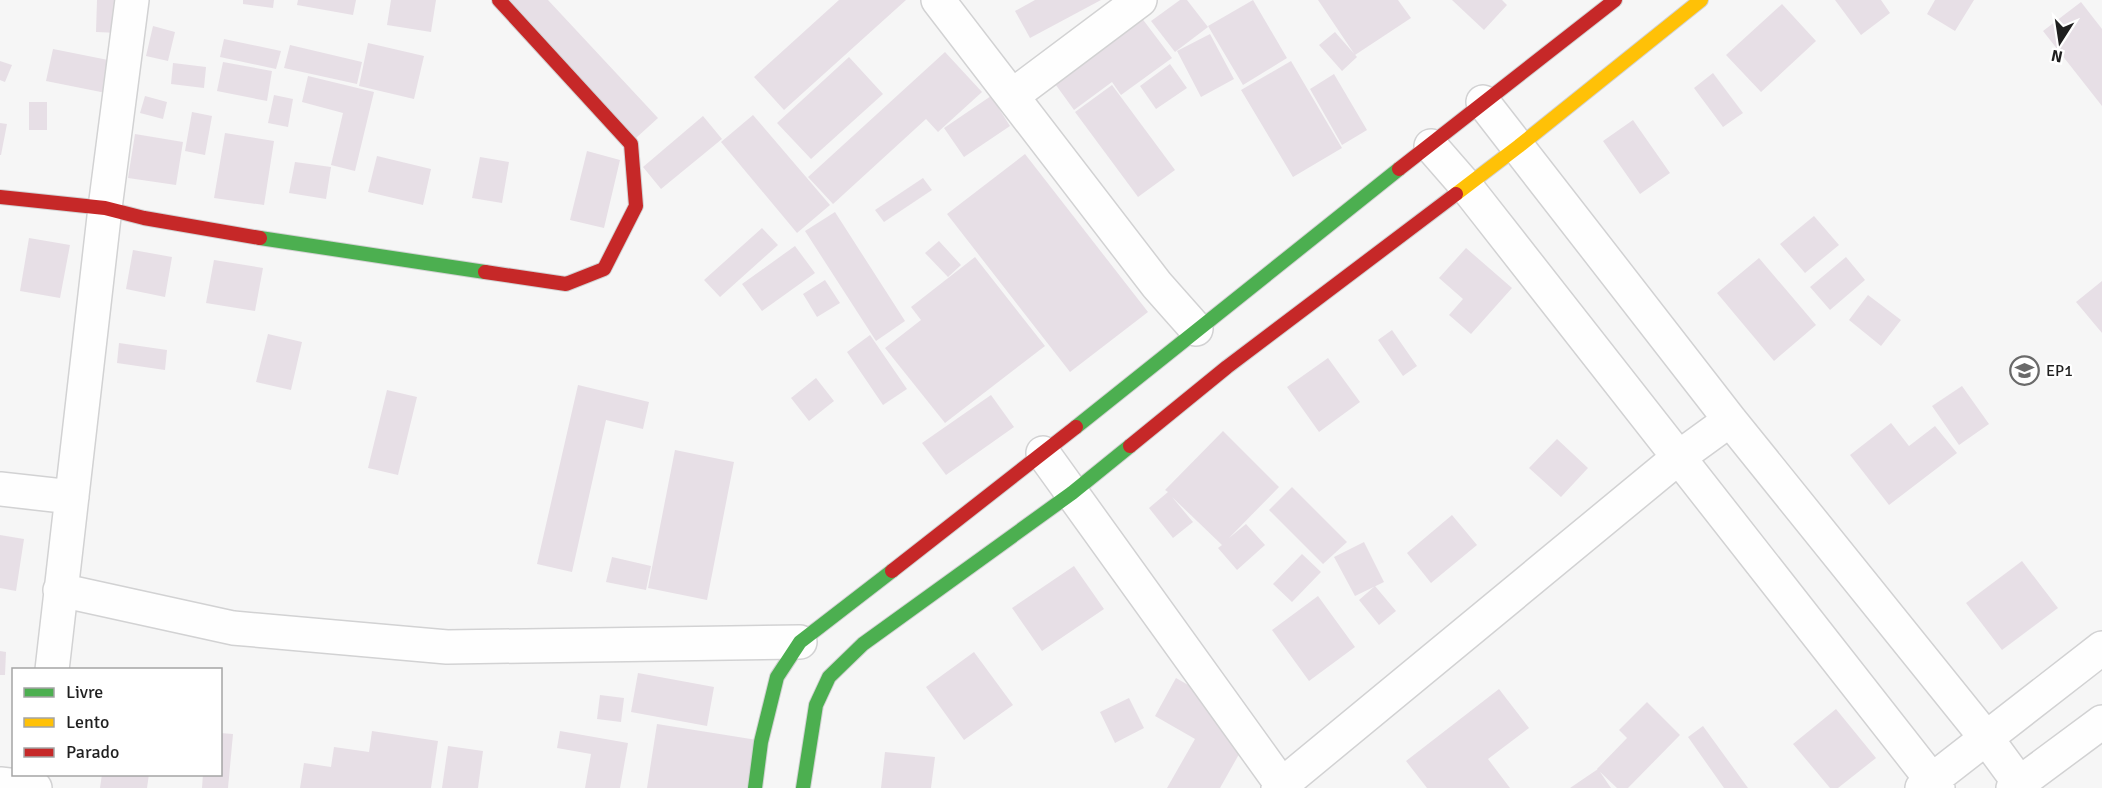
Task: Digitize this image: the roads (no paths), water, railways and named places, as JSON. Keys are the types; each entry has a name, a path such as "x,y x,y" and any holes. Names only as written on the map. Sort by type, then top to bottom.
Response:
{"street":[{"path":"52,668 105,208 132,0"},
{"path":"0,197 105,208 144,218 245,236 566,284 604,269 636,206 631,144 499,0"},
{"path":"938,0 1157,285 1196,329"},
{"path":"1012,96 1140,0"},
{"path":"755,788 761,742 777,677 800,642 1043,453 1196,329 1615,0"},
{"path":"803,788 816,705 829,677 863,644 1072,493 1227,368 1465,185 1519,147 1701,0"},
{"path":"1483,102 1730,420 1987,739 2018,786 2102,722"},
{"path":"1431,146 1465,185 1679,457 1930,785 2102,648"},
{"path":"1043,453 1281,787 1679,457 1730,420"},
{"path":"0,489 72,497"},
{"path":"60,590 233,628 447,647 800,642"},
{"path":"0,784 35,788"}],"place":[{"name":"EP1","path":"2025,371"}]}
